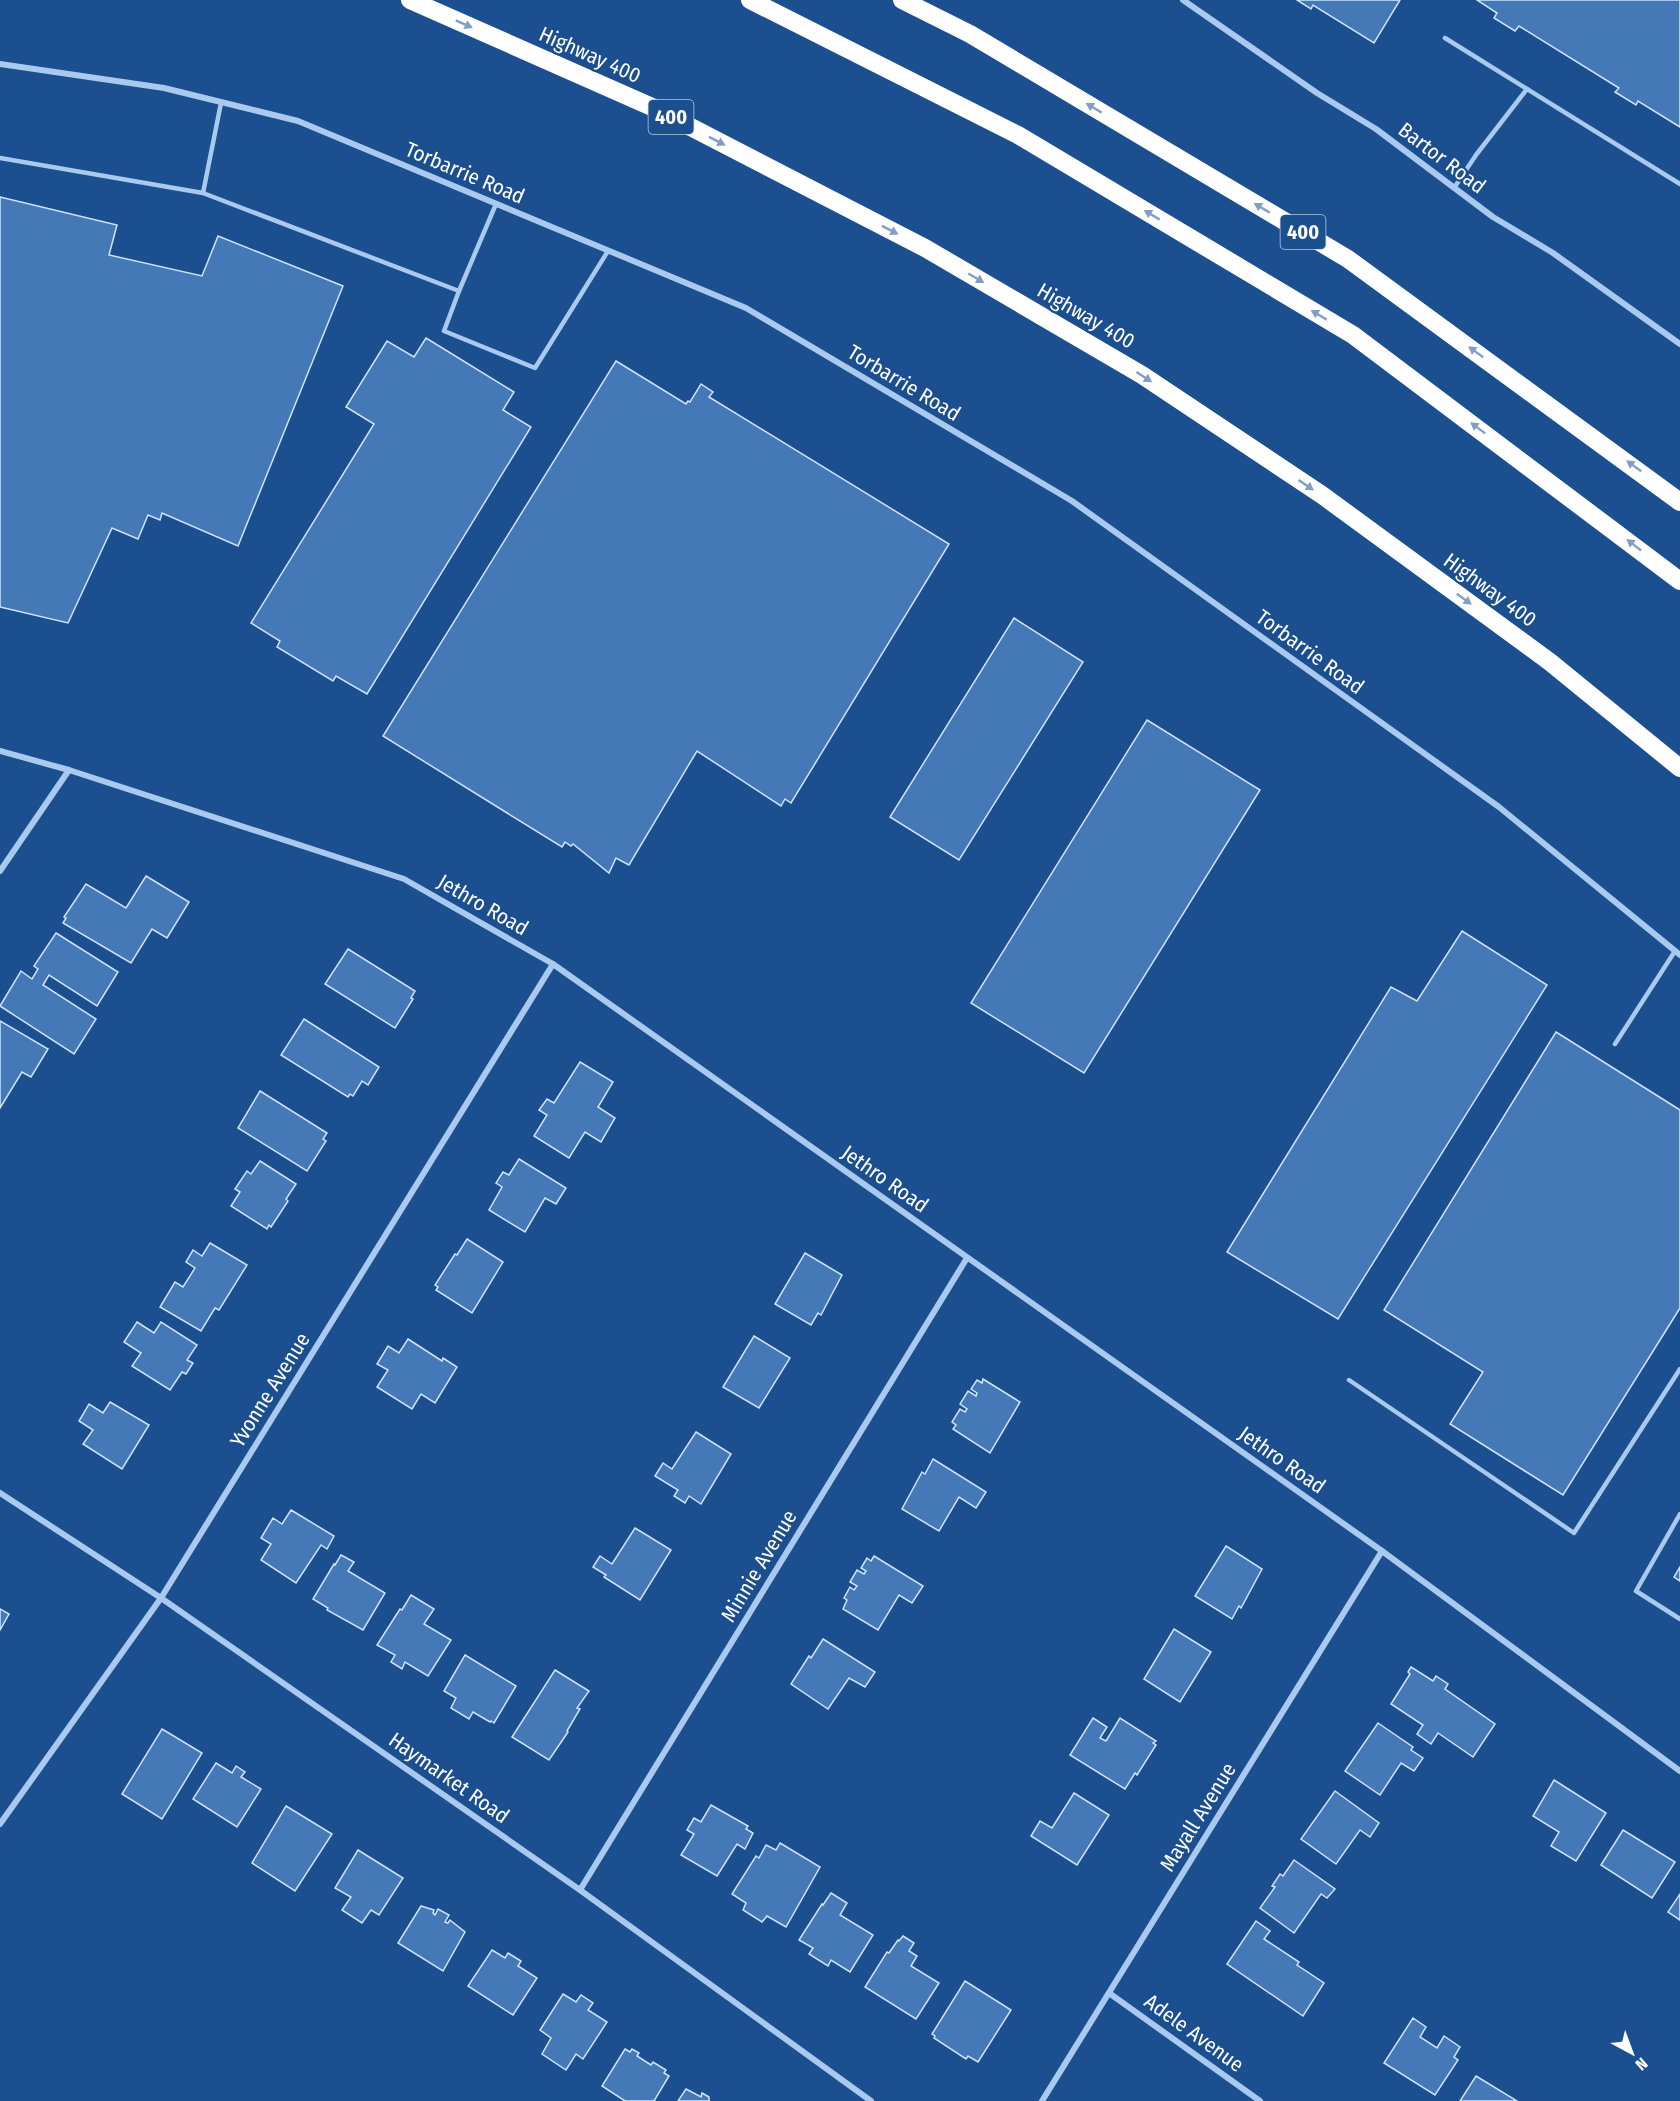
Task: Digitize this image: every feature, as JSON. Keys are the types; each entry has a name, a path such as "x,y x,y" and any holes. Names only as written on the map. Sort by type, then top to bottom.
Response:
{"highway":[{"name":"Highway 400","path":"410,0 652,107 925,248 1142,375 1322,495 1550,662 1680,768"},
{"path":"750,0 1018,135 1353,335 1680,581"},
{"name":"400","path":"902,0 970,34 1348,259 1680,502"}],"street":[{"name":"Bartor Road","path":"1183,0 1317,93 1376,129 1493,217 1553,254 1680,344"},
{"name":"Torbarrie Road","path":"0,64 164,88 298,122 746,309 1072,501 1500,807 1678,953"},
{"name":"Jethro Road","path":"0,751 69,770 404,879 553,964 1382,1551 1680,1771"},
{"path":"0,871 69,770"},
{"name":"Yvonne Avenue","path":"0,1824 162,1598 553,964"},
{"name":"Minnie Avenue","path":"580,1890 967,1258"},
{"name":"Haymarket Road","path":"0,1493 162,1598 580,1890 871,2101"},
{"name":"Mayall Avenue","path":"1042,2101 1382,1551"},
{"name":"Adele Avenue","path":"1109,1993 1260,2101"}],"lane":[{"path":"1445,38 1680,184"},
{"path":"1454,188 1476,155 1527,89"},
{"path":"203,193 221,103"},
{"path":"0,158 203,193 459,291"},
{"path":"496,204 444,331 535,368 608,251"},
{"path":"1615,1044 1678,953"},
{"path":"1349,1380 1574,1533 1680,1369"},
{"path":"1680,1514 1636,1591 1680,1619"}],"building":[{"path":"1297,0 1400,0 1374,43 1313,5 1311,9"},
{"path":"1477,0 1680,0 1680,127 1638,101 1636,105 1615,92 1619,88 1519,26 1515,31 1494,18 1497,13"},
{"path":"0,197 117,225 109,255 202,276 218,236 343,286 238,546 162,513 160,520 148,515 138,539 112,528 68,623 0,607"},
{"path":"426,338 514,392 503,410 531,427 367,694 336,676 333,681 277,647 280,641 251,623 374,424 346,407 387,341 414,357"},
{"path":"616,361 686,404 690,402 701,384 713,392 709,397 949,544 791,803 785,799 781,806 697,751 629,865 616,858 609,873 573,844 571,846 565,842 562,847 383,736"},
{"path":"1014,618 1083,662 959,860 890,817"},
{"path":"1147,720 1260,790 1084,1073 971,1003"},
{"path":"146,876 189,902 167,938 152,929 131,963 63,923 66,918 64,917 86,884 126,908"},
{"path":"1462,931 1547,985 1338,1319 1227,1252 1391,987 1417,1001"},
{"path":"56,933 118,972 97,1006 49,975 43,985 96,1019 74,1054 0,1006 21,971 32,979 38,969 34,966"},
{"path":"348,949 415,991 411,998 413,999 395,1028 325,984"},
{"path":"304,1019 379,1067 368,1085 362,1081 353,1096 350,1094 348,1097 281,1055"},
{"path":"0,1021 48,1049 31,1077 22,1072 0,1108"},
{"path":"1556,1032 1680,1110 1680,1308 1563,1495 1450,1424 1483,1372 1384,1310"},
{"path":"580,1062 613,1082 598,1107 615,1118 601,1142 585,1132 569,1158 534,1136 547,1115 539,1110 547,1099 554,1103"},
{"path":"260,1091 327,1133 323,1139 326,1141 307,1171 238,1128"},
{"path":"519,1159 566,1188 556,1204 545,1198 525,1232 489,1210 502,1187 496,1183 503,1172 509,1175"},
{"path":"260,1161 296,1184 286,1199 288,1201 271,1227 269,1225 267,1229 231,1206 240,1192 235,1189 247,1171 251,1174"},
{"path":"467,1239 503,1262 472,1313 436,1290 438,1287 435,1285"},
{"path":"210,1243 247,1265 219,1310 215,1308 201,1331 160,1307 175,1282 183,1287 195,1268 186,1262 193,1250 202,1256"},
{"path":"805,1253 842,1275 821,1315 818,1313 811,1325 775,1304"},
{"path":"137,1322 154,1333 161,1322 197,1345 187,1360 193,1363 186,1374 182,1372 170,1390 132,1366 141,1353 124,1342"},
{"path":"754,1336 790,1358 759,1408 723,1387"},
{"path":"408,1339 442,1361 443,1358 457,1367 435,1403 421,1394 412,1409 377,1387 388,1370 377,1364 388,1346 399,1353"},
{"path":"983,1379 1020,1402 990,1453 953,1429 956,1425 952,1422 960,1409 965,1412 967,1409 960,1404 968,1391 976,1396 977,1393 971,1389 977,1380 982,1383"},
{"path":"110,1402 149,1425 122,1469 83,1444 93,1430 79,1421 89,1404 103,1413"},
{"path":"696,1432 731,1454 701,1504 689,1496 685,1503 674,1496 678,1490 655,1476 663,1463 672,1469"},
{"path":"933,1459 986,1492 976,1508 959,1497 939,1531 902,1509 922,1472 925,1474"},
{"path":"291,1510 334,1536 327,1549 321,1545 296,1583 261,1560 271,1544 261,1538 273,1518 282,1524"},
{"path":"635,1528 671,1550 640,1600 604,1577 606,1575 593,1567 600,1556 612,1564"},
{"path":"1226,1546 1262,1569 1241,1608 1239,1606 1232,1619 1195,1596"},
{"path":"341,1555 354,1562 348,1571 385,1593 363,1630 327,1610 328,1608 313,1599"},
{"path":"874,1556 923,1586 912,1603 899,1595 878,1630 843,1609 847,1600 844,1598 850,1587 854,1590 857,1586 850,1582 857,1570 864,1574 866,1571 861,1568 867,1558 871,1561"},
{"path":"1680,1567 1680,1581 1674,1577"},
{"path":"411,1595 434,1609 424,1624 451,1640 428,1676 405,1662 402,1669 391,1662 395,1655 377,1645"},
{"path":"0,1609 9,1614 0,1630"},
{"path":"1174,1629 1211,1652 1180,1702 1144,1679"},
{"path":"823,1639 875,1672 865,1687 849,1678 828,1709 791,1684"},
{"path":"465,1655 516,1686 494,1723 473,1712 469,1719 451,1708 456,1698 444,1691"},
{"path":"1411,1667 1433,1681 1436,1676 1448,1684 1445,1689 1495,1724 1473,1757 1438,1733 1431,1744 1417,1734 1423,1725 1391,1704 1410,1674 1408,1672"},
{"path":"555,1670 589,1691 577,1708 580,1709 568,1732 549,1760 512,1737"},
{"path":"1093,1718 1107,1727 1100,1738 1106,1741 1120,1718 1156,1741 1153,1743 1156,1745 1137,1775 1135,1773 1125,1789 1070,1755"},
{"path":"1378,1723 1413,1747 1411,1750 1423,1758 1414,1771 1401,1763 1380,1795 1345,1771"},
{"path":"162,1729 202,1753 162,1819 122,1794"},
{"path":"216,1763 232,1773 236,1766 245,1772 241,1777 261,1789 237,1827 193,1799"},
{"path":"1554,1780 1606,1813 1576,1861 1551,1846 1559,1832 1533,1816"},
{"path":"1335,1791 1379,1823 1370,1837 1360,1830 1336,1864 1301,1839"},
{"path":"1074,1793 1109,1815 1077,1865 1031,1836 1040,1821 1052,1828"},
{"path":"711,1805 748,1826 746,1829 753,1833 745,1849 737,1844 717,1876 681,1855 694,1834 687,1830 694,1818 701,1822"},
{"path":"286,1806 332,1834 295,1891 252,1863"},
{"path":"1623,1830 1675,1862 1652,1898 1601,1865"},
{"path":"780,1843 820,1867 786,1927 767,1916 762,1922 743,1910 746,1903 732,1894 756,1856 759,1858 766,1845 776,1850"},
{"path":"358,1850 403,1878 379,1915 371,1910 362,1923 342,1910 351,1897 335,1888"},
{"path":"1294,1860 1335,1889 1327,1898 1321,1894 1294,1933 1260,1908 1275,1887 1272,1886 1280,1874 1283,1876"},
{"path":"831,1893 847,1903 840,1915 873,1935 850,1972 831,1960 828,1966 809,1954 813,1948 799,1940"},
{"path":"1680,1894 1680,1920 1668,1912"},
{"path":"421,1906 434,1910 435,1915 438,1909 449,1915 445,1922 448,1923 450,1920 465,1932 443,1971 398,1943"},
{"path":"1256,1921 1270,1931 1264,1939 1299,1962 1297,1965 1324,1983 1303,2016 1227,1964"},
{"path":"903,1936 914,1943 909,1951 917,1956 911,1966 939,1983 916,2019 865,1987 887,1952 889,1953"},
{"path":"492,1950 505,1958 508,1953 521,1961 518,1966 537,1978 513,2015 468,1986"},
{"path":"965,1981 1011,2010 978,2062 968,2056 966,2059 934,2038 932,2034"},
{"path":"563,1994 576,2002 581,1995 593,2003 588,2010 607,2022 583,2059 576,2054 566,2070 542,2054 551,2038 540,2030"},
{"path":"1413,2018 1426,2027 1420,2037 1437,2048 1444,2036 1460,2047 1454,2057 1458,2060 1435,2095 1384,2063"},
{"path":"625,2049 630,2052 632,2049 639,2053 637,2056 651,2065 653,2062 666,2070 664,2073 669,2076 654,2101 625,2101 602,2086"},
{"path":"1476,2076 1517,2101 1460,2101"},
{"path":"686,2089 701,2097 702,2093 709,2097 709,2101 678,2101"}]}
